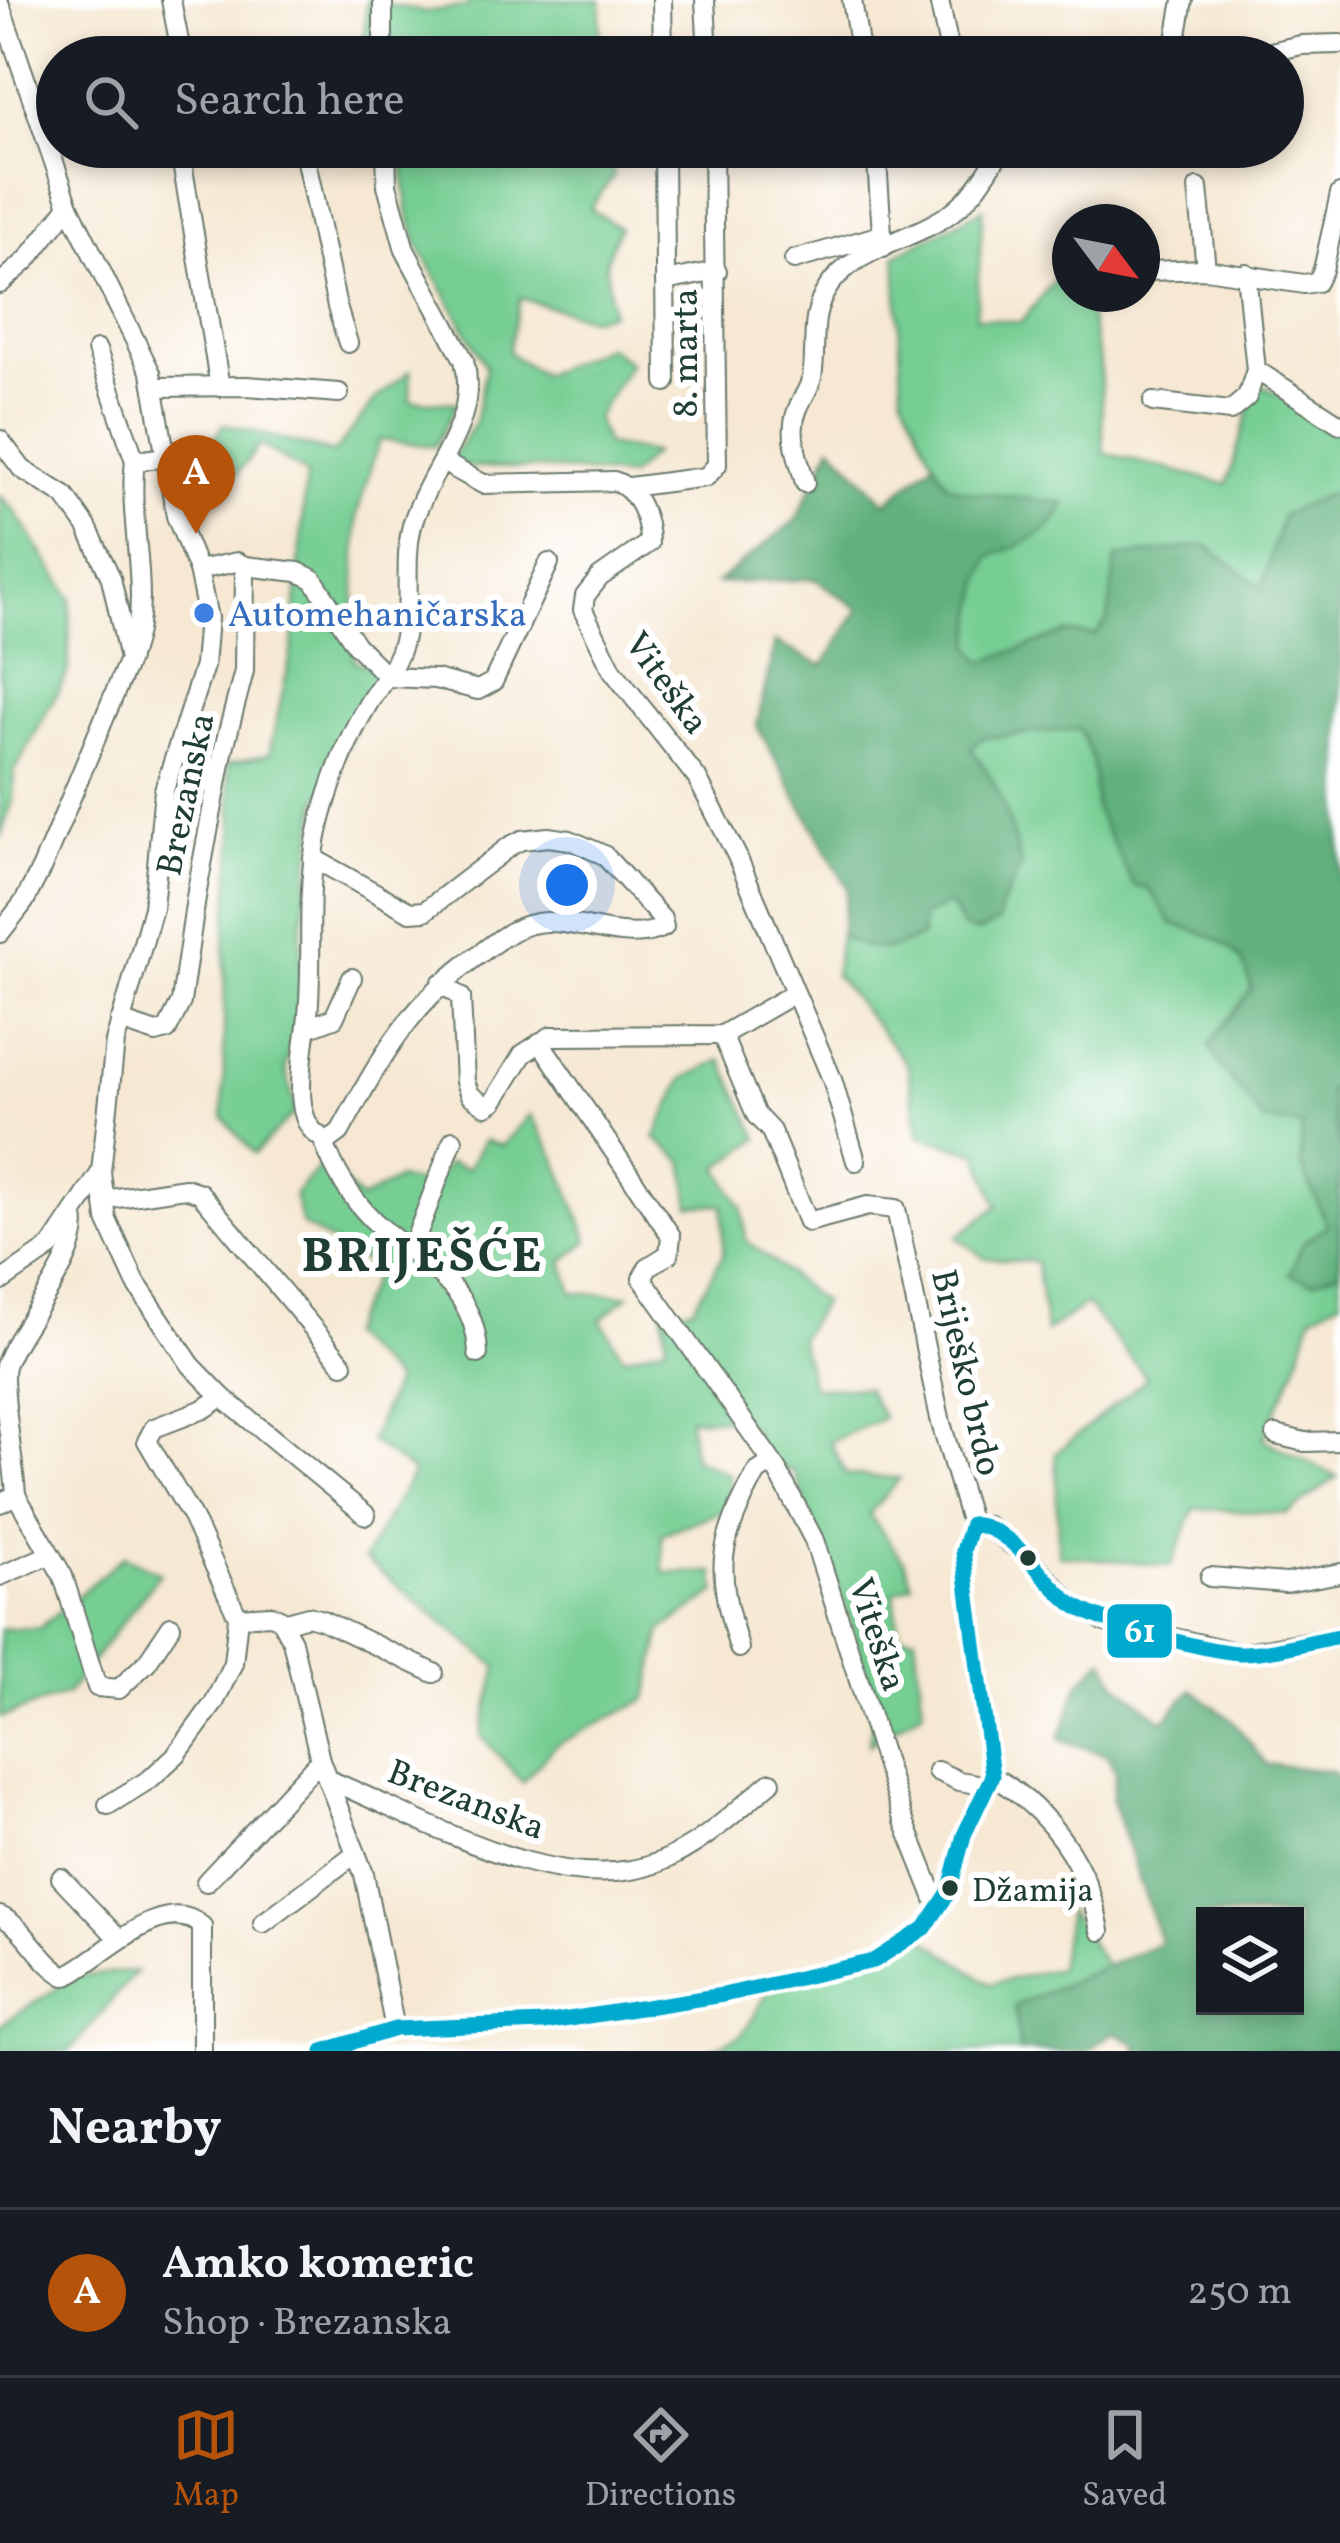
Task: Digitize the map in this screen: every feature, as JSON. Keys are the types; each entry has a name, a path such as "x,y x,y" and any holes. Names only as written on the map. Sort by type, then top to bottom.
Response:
{"street":[{"path":"171,0 178,36"},
{"path":"383,0 383,36"},
{"path":"662,0 663,36"},
{"path":"705,0 707,36"},
{"path":"852,0 858,36"},
{"path":"939,0 947,36"},
{"path":"1177,36 1183,0"},
{"name":"Brezanska","path":"0,5 36,110"},
{"path":"1304,45 1340,44"},
{"name":"Brezanska","path":"56,168 69,206 155,387 176,516 199,570 208,618 204,666 164,790 153,908 120,1021 101,1172 104,1200 114,1241 136,1283 191,1365 222,1397 366,1516"},
{"path":"183,168 220,387"},
{"path":"307,168 349,343"},
{"path":"387,168 405,250 452,333 468,375 466,414 412,525 404,637 388,677 360,719 327,802 314,858 302,1102 349,1192 373,1220 412,1248 474,1320 478,1354"},
{"path":"664,168 666,382"},
{"name":"8. marta","path":"629,488 706,477 715,471 714,168"},
{"path":"877,168 882,242"},
{"path":"794,260 908,239 949,214 974,191 985,168"},
{"path":"1198,188 1205,269"},
{"path":"1160,271 1205,269 1317,282 1338,203"},
{"path":"0,284 27,260 69,206"},
{"path":"805,483 794,427 812,376 818,309 844,269 882,242"},
{"path":"665,281 717,271"},
{"path":"1153,402 1230,411 1247,397 1256,370 1246,273"},
{"path":"0,933 24,902 42,867 129,659 140,611 130,495 135,461 97,350"},
{"path":"1256,370 1340,424"},
{"path":"155,387 339,393"},
{"path":"0,440 22,469 64,496 87,527 111,578 129,659"},
{"path":"135,461 166,457"},
{"path":"443,463 484,484 614,482 629,488"},
{"name":"Viteška","path":"629,488 651,536 649,543 600,578 585,596 583,610 614,671 697,778 737,856 832,1079 856,1161"},
{"path":"199,570 237,562 298,572 313,579 356,645 388,677 435,679 483,690 493,682 549,563"},
{"name":"Brezanska","path":"120,1021 156,1033 167,1030 181,1002 196,891 244,671 244,566"},
{"path":"314,858 410,912 425,911 522,840 570,840 604,855 664,927 611,932 551,922 524,925 441,983 393,1036 340,1132 323,1140"},
{"path":"307,1028 334,1018 352,978"},
{"path":"441,983 461,998 465,1082 480,1105 494,1101 523,1054 540,1042 567,1034 722,1035 793,994"},
{"name":"Briješko brdo","path":"722,1035 756,1114 771,1131 808,1222 868,1206 896,1209 941,1423 971,1524 963,1551 990,1781"},
{"name":"Viteška","path":"540,1042 671,1236 669,1254 648,1267 642,1278 778,1470 814,1540 895,1795 939,1909"},
{"path":"412,1248 453,1140"},
{"path":"0,1282 51,1247 101,1172"},
{"path":"104,1200 185,1188 200,1193 343,1364"},
{"path":"74,1216 75,1234 6,1364 8,1499 63,1576 97,1687 118,1689 132,1680 171,1626"},
{"path":"108,1805 150,1779 177,1754 214,1703 232,1664 238,1617 192,1517 146,1441 154,1428 222,1397"},
{"path":"1276,1435 1305,1442 1340,1441"},
{"path":"740,1648 721,1563 724,1538 757,1472 762,1466 778,1470"},
{"path":"971,1524 988,1526 1029,1558 1071,1603 1105,1622 1240,1653 1340,1636"},
{"path":"0,1576 50,1555"},
{"path":"1210,1577 1286,1582 1340,1573"},
{"path":"238,1617 271,1615 283,1623 308,1616 434,1673"},
{"name":"Brezanska","path":"283,1623 292,1641 320,1760 356,1853 378,1931 395,2029"},
{"path":"206,1882 320,1760"},
{"path":"937,1772 959,1781 990,1781 1029,1802 1067,1844 1096,1906 1100,1931"},
{"name":"Brezanska","path":"329,1780 488,1850 524,1862 587,1871 625,1870 658,1862 715,1830 771,1782"},
{"path":"323,2051 395,2029 543,2023 645,2009 845,1970 900,1947 925,1928 949,1892 964,1835 990,1781"},
{"path":"263,1923 356,1853"},
{"path":"61,1878 119,1939"},
{"path":"0,1916 65,1976 119,1939 163,1918 192,1918 202,1926 202,2051"}],"green space":[{"path":"367,0 424,12 468,6 469,0 601,0 600,36 364,36"},
{"path":"403,168 613,168 614,175 590,209 619,227 606,260 611,313 590,318 520,298 508,352 541,375 607,346 630,363 596,418 606,445 653,453 629,477 470,467 451,460 475,422 486,366 419,247 408,212"},
{"path":"983,209 976,317 1021,323 1052,283 1052,312 1088,312 1100,363 1104,453 1227,484 1257,383 1340,428 1340,1300 1312,1315 1297,1364 1263,1439 1337,1477 1287,1514 1195,1508 1171,1566 1058,1555 1056,1453 1147,1378 1086,1304 1046,1332 1036,1262 985,1258 957,1237 998,1206 978,1153 920,1136 907,1064 834,974 848,888 757,726 775,642 823,666 859,609 815,579 717,583 796,520 832,445 886,503 934,462 902,393 896,255"},
{"path":"410,371 411,401 457,403 435,446 379,440 357,514 354,661 384,671 318,801 301,934 302,1014 285,1067 296,1111 254,1154 223,1117 225,949 234,834 227,764 269,754 293,646 306,474 260,444 218,498 189,480 224,424 334,453 376,399"},
{"path":"832,445 886,503 934,462 948,484 965,491 1065,503 1044,531 990,557 971,645 983,662 1066,633 1096,635 1108,619 1116,558 1206,545 1262,588 1282,515 1340,489 1340,1090 1329,1090 1340,1148 1340,1270 1312,1282 1290,1274 1303,1242 1327,1225 1301,1164 1302,1126 1263,1121 1209,1045 1251,990 1248,975 1224,944 1172,924 1149,889 1134,886 1096,811 1092,758 1079,729 981,738 971,749 997,790 1021,866 998,922 978,932 963,928 949,904 921,917 922,936 900,946 872,948 840,936 848,888 757,726 775,642 823,666 859,609 815,579 717,583 796,520"},
{"path":"0,496 15,511 71,598 68,672 14,773 13,799 0,838"},
{"path":"722,1060 759,1139 719,1167 742,1208 746,1240 822,1302 800,1338 812,1387 866,1388 883,1418 830,1442 846,1475 900,1478 869,1514 905,1563 912,1584 894,1592 899,1634 915,1636 923,1710 869,1744 875,1702 794,1471 752,1463 753,1429 739,1419 689,1418 693,1459 731,1475 726,1510 662,1534 664,1573 714,1572 717,1592 662,1630 647,1699 556,1745 522,1782 481,1735 498,1667 364,1559 413,1472 370,1441 395,1381 346,1335 377,1269 302,1225 294,1195 324,1161 361,1200 398,1179 430,1185 449,1163 467,1169 484,1140 502,1146 530,1114 556,1158 589,1241 563,1261 573,1293 629,1295 601,1319 623,1357 666,1345 663,1312 693,1307 723,1255 723,1204 691,1206 684,1161 655,1138 683,1079"},
{"path":"124,1556 160,1573 67,1694 0,1718 0,1629 40,1628"},
{"path":"1104,1658 1117,1683 1163,1721 1192,1689 1233,1721 1266,1764 1331,1771 1340,1780 1340,2051 1135,2051 1137,2044 1114,2032 1087,2051 1020,2051 1015,2006 1161,1942 1112,1800 1116,1774 1109,1756 1060,1739 1079,1684"},
{"path":"1068,1911 1106,1966 1015,2006 1020,2051 707,2051 742,2035 775,1980 924,1938 990,1984 1058,1968"},
{"path":"136,1971 70,2051 0,2051 0,2025 76,1976"}],"transit line":[{"name":"61","path":"971,1524 1014,1544 1071,1603 1126,1627 1239,1653 1340,1636"},
{"name":"61","path":"323,2051 395,2029 543,2023 723,1995 874,1961 925,1928 949,1892 964,1835 992,1776 963,1551 971,1524"}],"place":[{"name":"Amko komeric","path":"196,534"},
{"name":"Automehaničarska","path":"204,613"},
{"name":"Džamija","path":"950,1888"}],"district":[{"name":"BRIJEŠĆE","path":"423,1254"}]}
